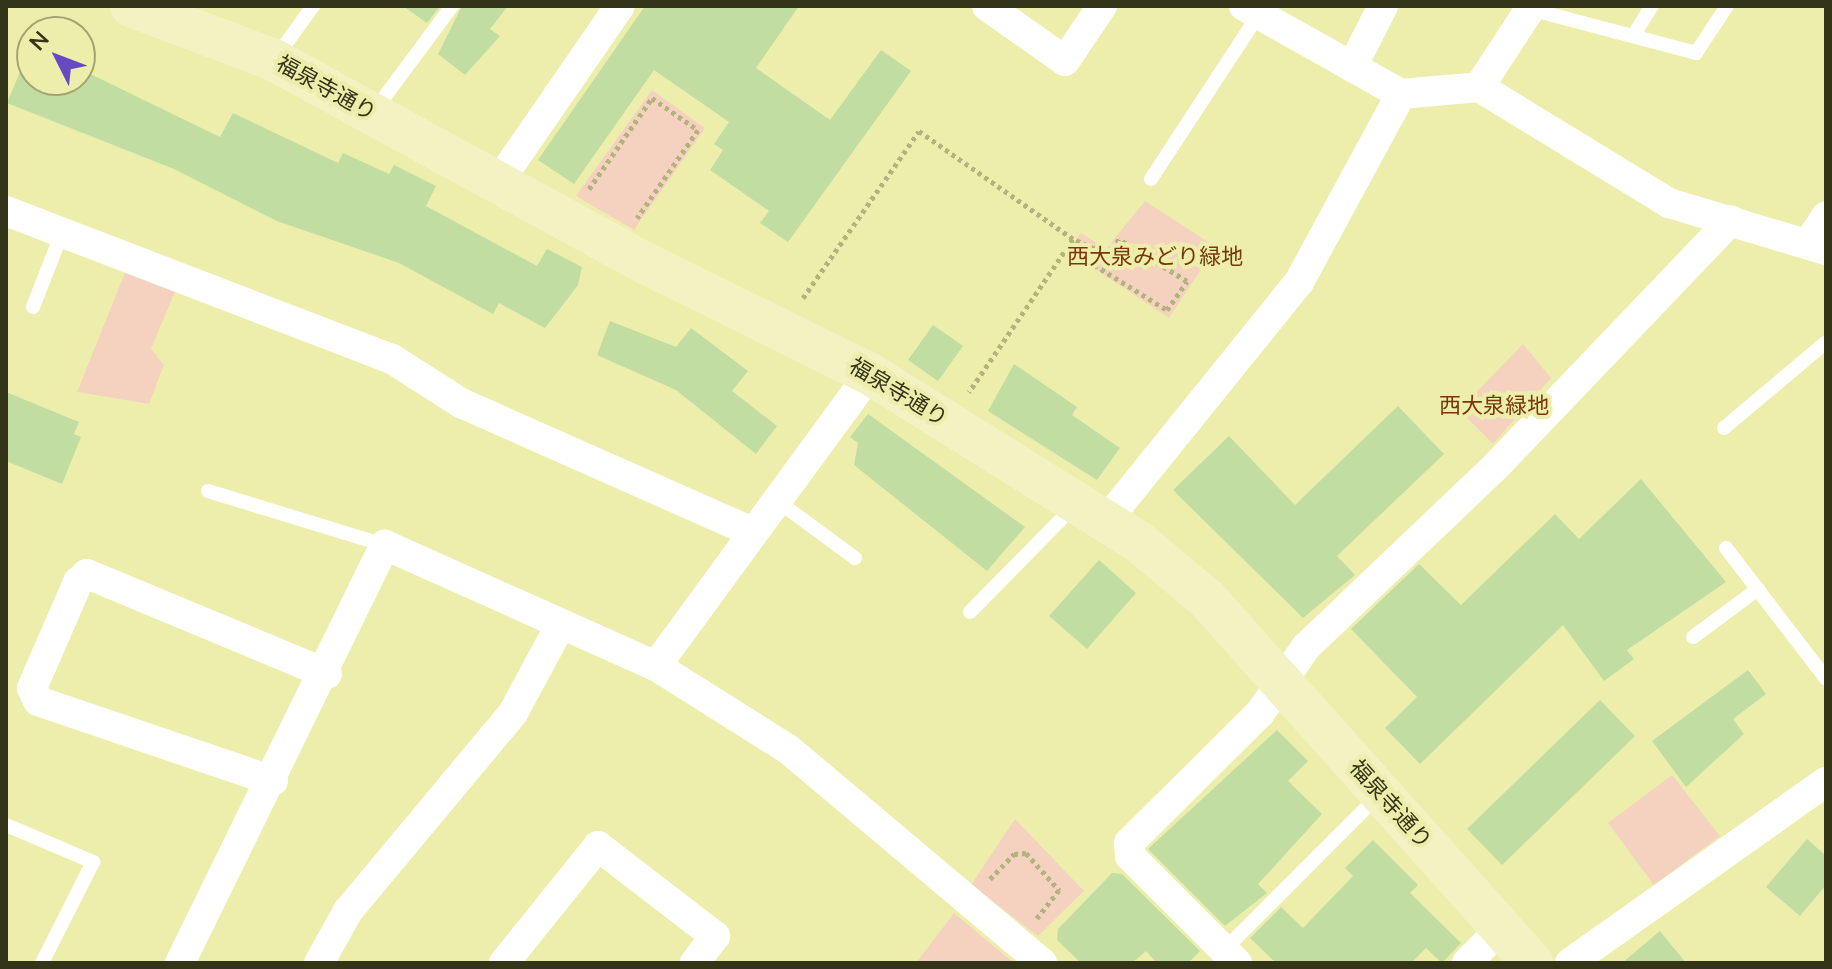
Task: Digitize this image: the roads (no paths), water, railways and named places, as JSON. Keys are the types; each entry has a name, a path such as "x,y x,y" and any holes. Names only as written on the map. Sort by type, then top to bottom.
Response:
{"street":[{"name":"福泉寺通り","path":"131,6 274,60 497,184 870,374 1092,512 1207,599 1532,963"},
{"path":"497,184 620,6"},
{"path":"987,6 1065,61 1102,6"},
{"path":"1352,67 1383,6"},
{"path":"1479,87 1531,7"},
{"path":"1252,10 1401,94 1479,87 1669,203 1817,247 1826,216"},
{"path":"1092,512 1299,282 1401,94"},
{"path":"6,211 63,230 392,359 461,403 752,532"},
{"path":"1230,957 1125,849 1281,683 1306,647 1498,464 1731,220"},
{"path":"656,666 870,374"},
{"path":"180,963 327,674 385,545 656,666 788,749 1013,942 1042,963"},
{"path":"273,781 38,701 32,688 78,582 87,574 327,674"},
{"path":"319,963 348,911 513,713 561,624"},
{"path":"1570,963 1826,782"},
{"path":"504,963 598,846 715,936 695,963"},
{"path":"1467,963 1501,928"}],"lane":[{"path":"274,60 313,6"},
{"path":"371,114 452,6"},
{"path":"1633,36 1652,6"},
{"path":"1531,7 1696,53 1727,6"},
{"path":"1151,179 1252,10"},
{"path":"33,307 63,230"},
{"path":"1724,428 1826,342"},
{"path":"208,491 385,545"},
{"path":"776,500 855,558"},
{"path":"970,612 1092,512"},
{"path":"1726,548 1826,679"},
{"path":"1693,637 1758,589"},
{"path":"1230,957 1380,795"},
{"path":"6,825 93,862 42,963"}],"park label":[{"name":"西大泉みどり緑地","path":"1155,258"},
{"name":"西大泉緑地","path":"1494,407"}]}
